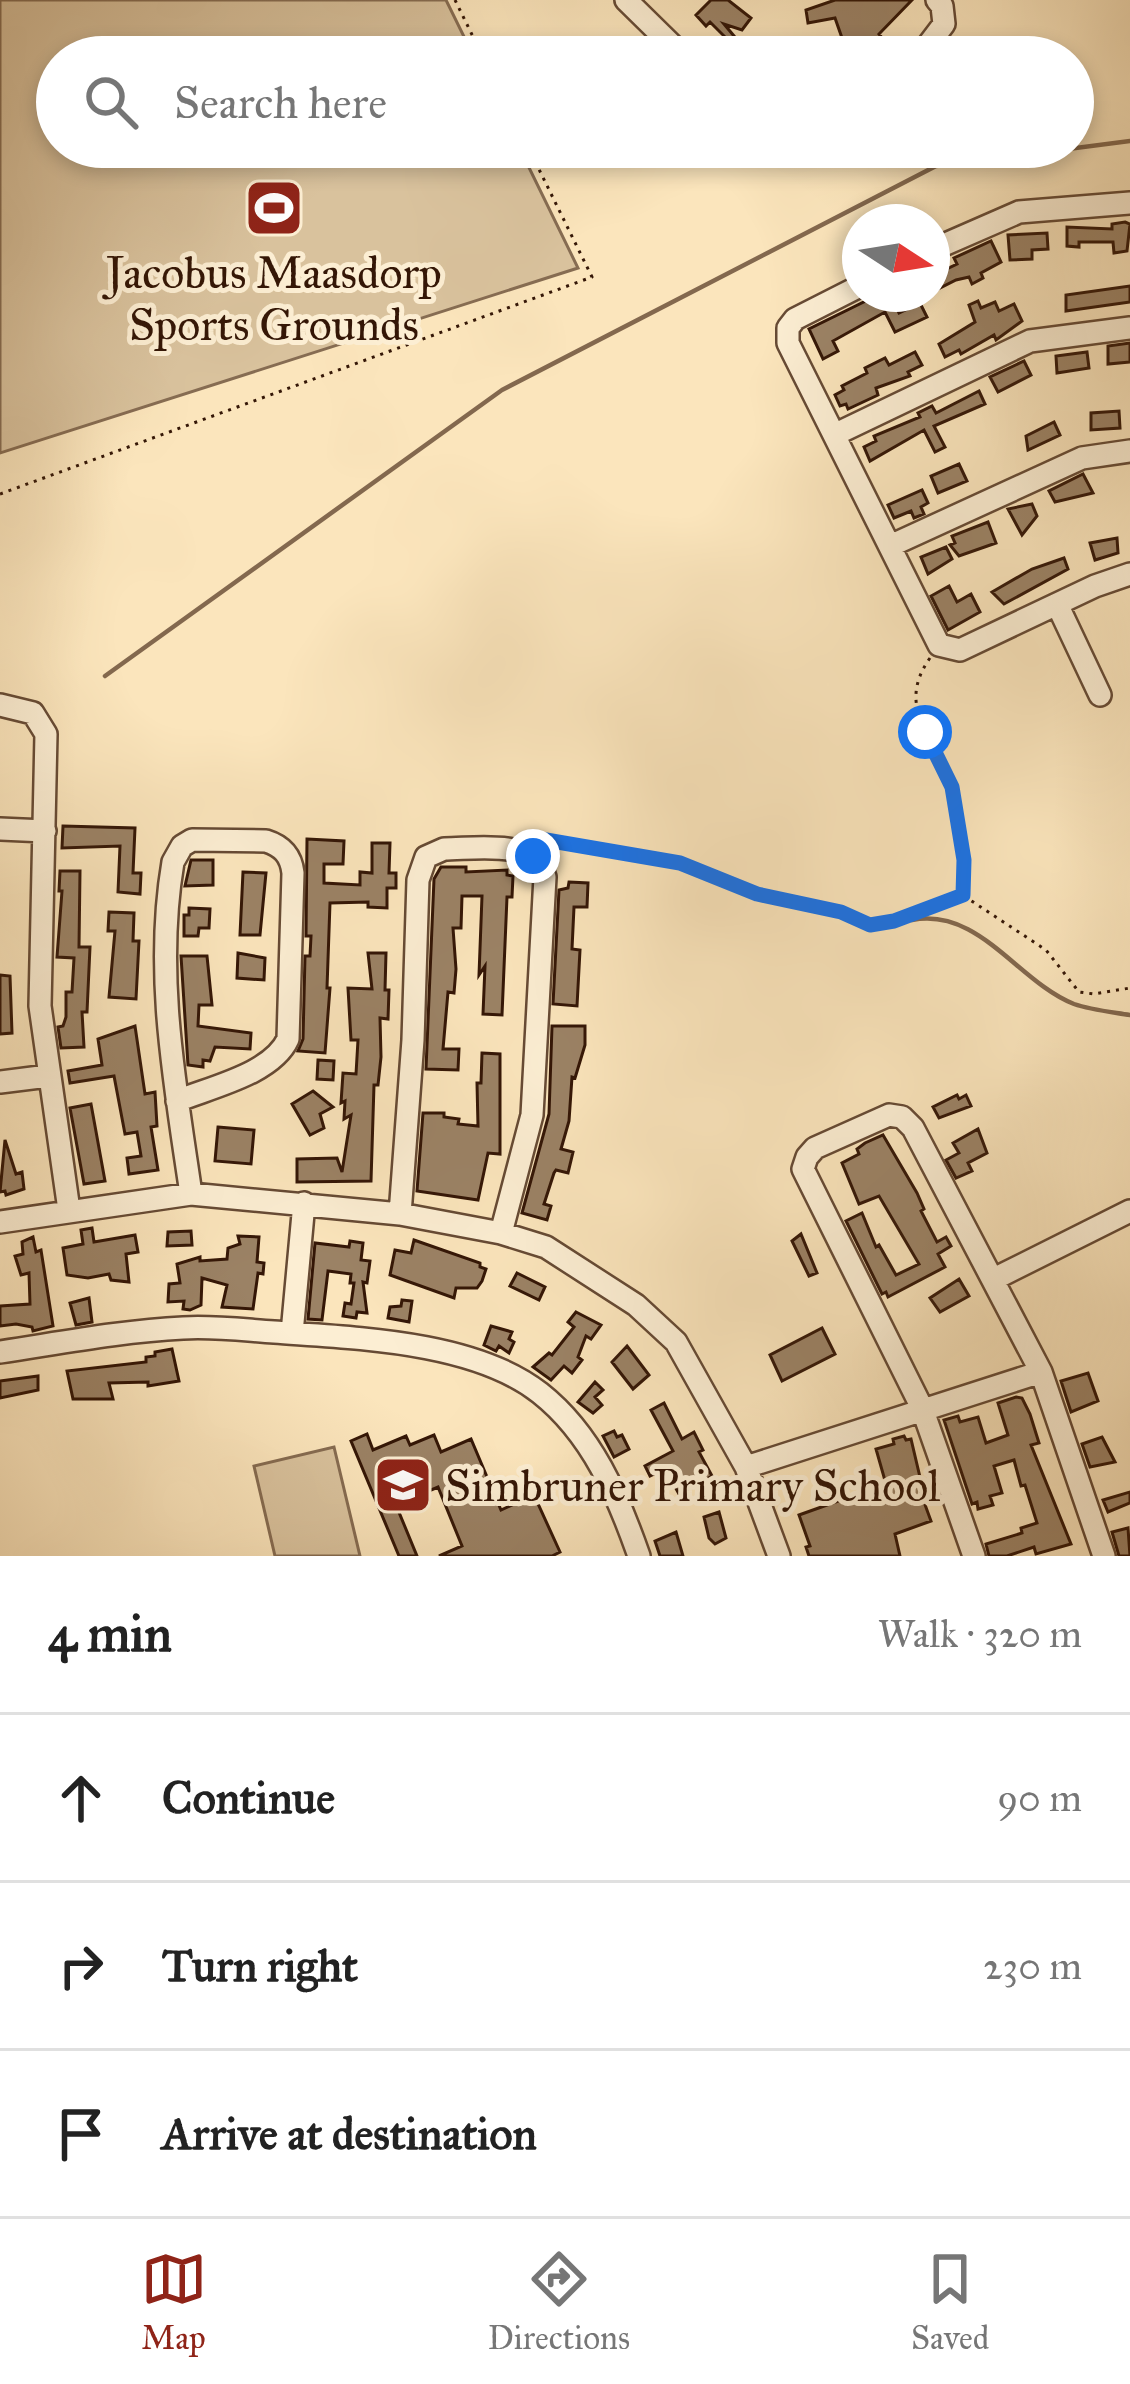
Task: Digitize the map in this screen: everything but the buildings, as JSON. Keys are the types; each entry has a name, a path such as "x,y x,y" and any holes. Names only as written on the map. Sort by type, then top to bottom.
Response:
{"street":[{"path":"626,0 663,36"},
{"path":"935,36 944,24 938,0"},
{"path":"950,242 1014,214 1130,203"},
{"path":"842,295 800,316 788,328 794,359 940,645 960,650 1130,574"},
{"path":"836,434 1030,341 1130,328"},
{"path":"890,546 1082,458 1130,452"},
{"path":"1057,604 1100,695"},
{"path":"0,704 33,713 44,728 40,1006 69,1210"},
{"path":"0,830 45,831"},
{"path":"177,1102 254,1070 279,1054 289,1039 293,873 290,858 278,845 192,840 172,862 165,1004 177,1102 191,1194"},
{"path":"400,1214 413,1040 416,902 422,864 426,856 444,849 512,850 533,856 545,878 532,1115 501,1233"},
{"path":"0,1082 48,1076"},
{"path":"974,1556 922,1408 803,1169 814,1148 894,1115 910,1124 1040,1372 1104,1556"},
{"path":"0,1222 191,1194 400,1214 546,1246 656,1320 694,1370 746,1466 779,1556"},
{"path":"292,1334 304,1203"},
{"path":"994,1279 1130,1211"},
{"path":"0,1352 188,1327 371,1340 463,1358 513,1376 538,1391 585,1442 620,1502 639,1556"},
{"path":"746,1466 1040,1372"}],"path":[{"path":"455,0 473,36"},
{"path":"0,494 592,277 538,168"},
{"path":"940,645 920,673 914,695 925,732 952,787 964,860 963,895"},
{"path":"533,856 546,840 680,863 757,894 841,912 870,925 963,895"},
{"path":"963,895 1046,950 1079,992 1130,988"}],"shaded area":[{"name":"Jacobus Maasdorp Sports Grounds","path":"0,0 446,0 464,36 36,36 36,168 529,168 578,268 0,453"},
{"path":"334,1447 360,1556 275,1556 254,1466"}],"waterway":[{"path":"1094,146 1130,141"},
{"path":"105,676 502,390 932,168"},
{"path":"912,920 958,925 1054,994 1081,1006 1130,1015"}],"place":[{"name":"Jacobus Maasdorp Sports Grounds","path":"274,208"},
{"name":"Simbruner Primary School","path":"403,1485"}],"route":[{"path":"533,856 546,840 680,863 757,894 841,912 870,925 894,921 963,895 964,860 952,787 925,732"}]}
